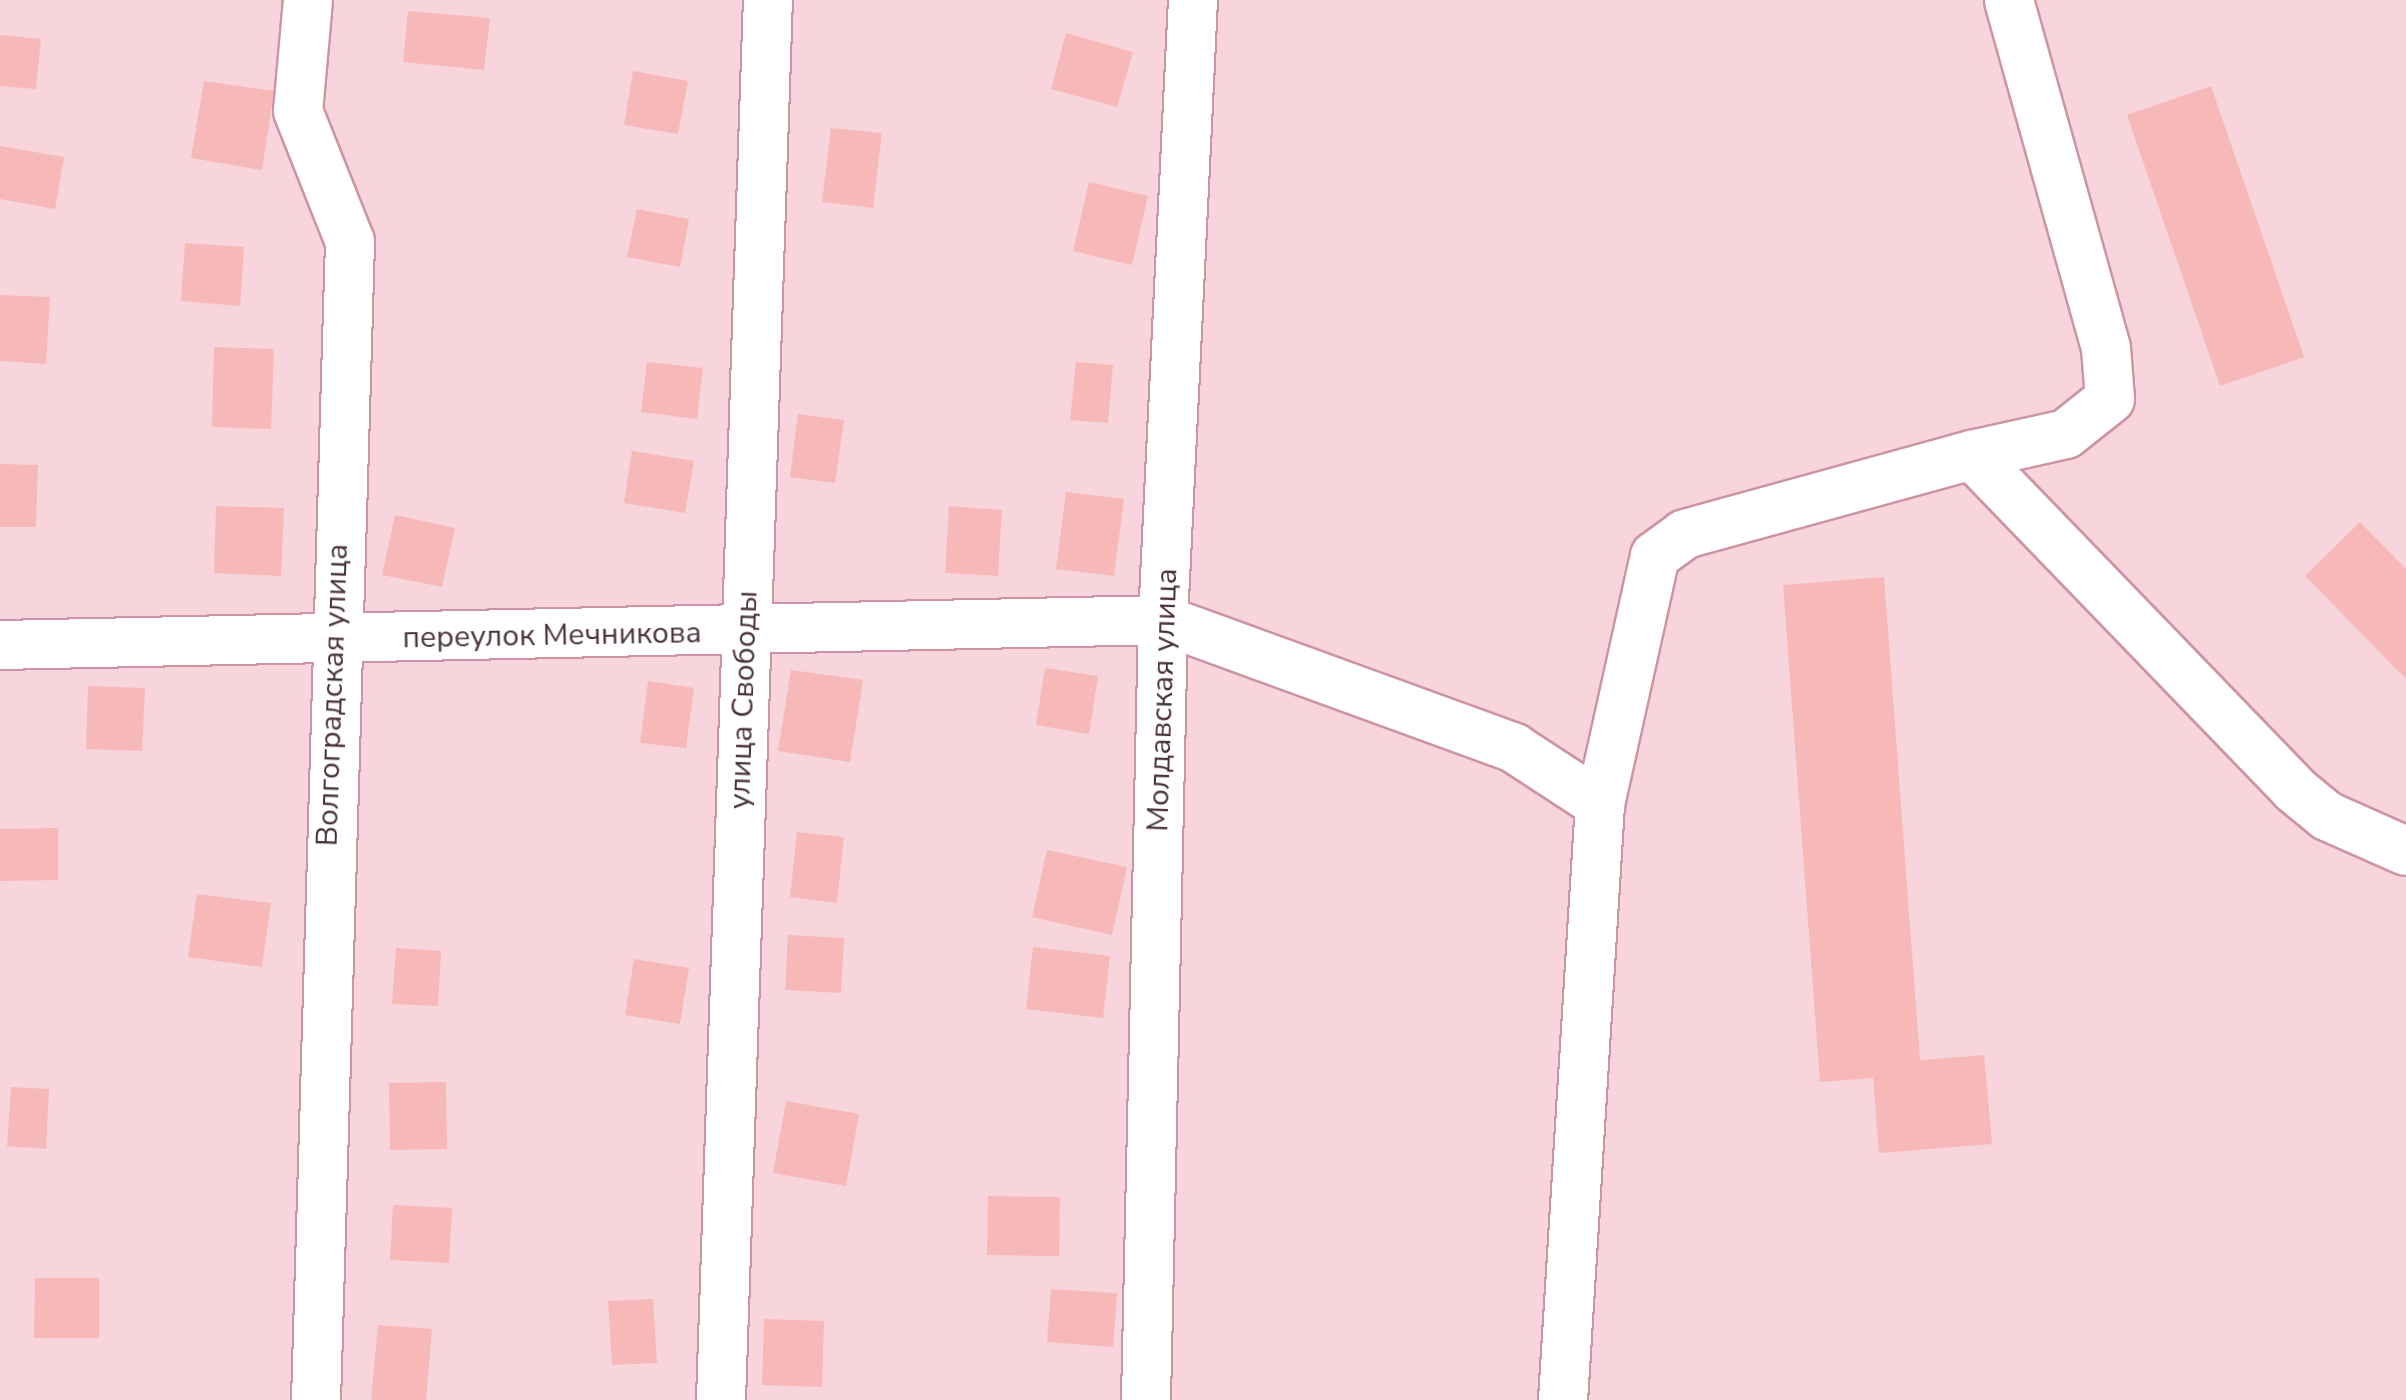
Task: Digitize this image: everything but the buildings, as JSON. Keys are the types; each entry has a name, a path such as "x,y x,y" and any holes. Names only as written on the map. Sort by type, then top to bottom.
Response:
{"street":[{"name":"Волгоградская улица","path":"308,0 298,112 350,242 333,639 316,1400"},
{"name":"улица Свободы","path":"721,1400 768,0"},
{"name":"Молдавская улица","path":"1146,1400 1163,620 1193,0"},
{"path":"1563,1400 1600,804 1655,556 1685,534 1972,455 2066,434 2110,399 2106,348 2009,0"},
{"path":"1972,455 2294,788 2327,816 2406,851"},
{"name":"переулок Мечникова","path":"0,644 746,633 1163,620"},
{"path":"1163,620 1514,748 1600,804"}]}
